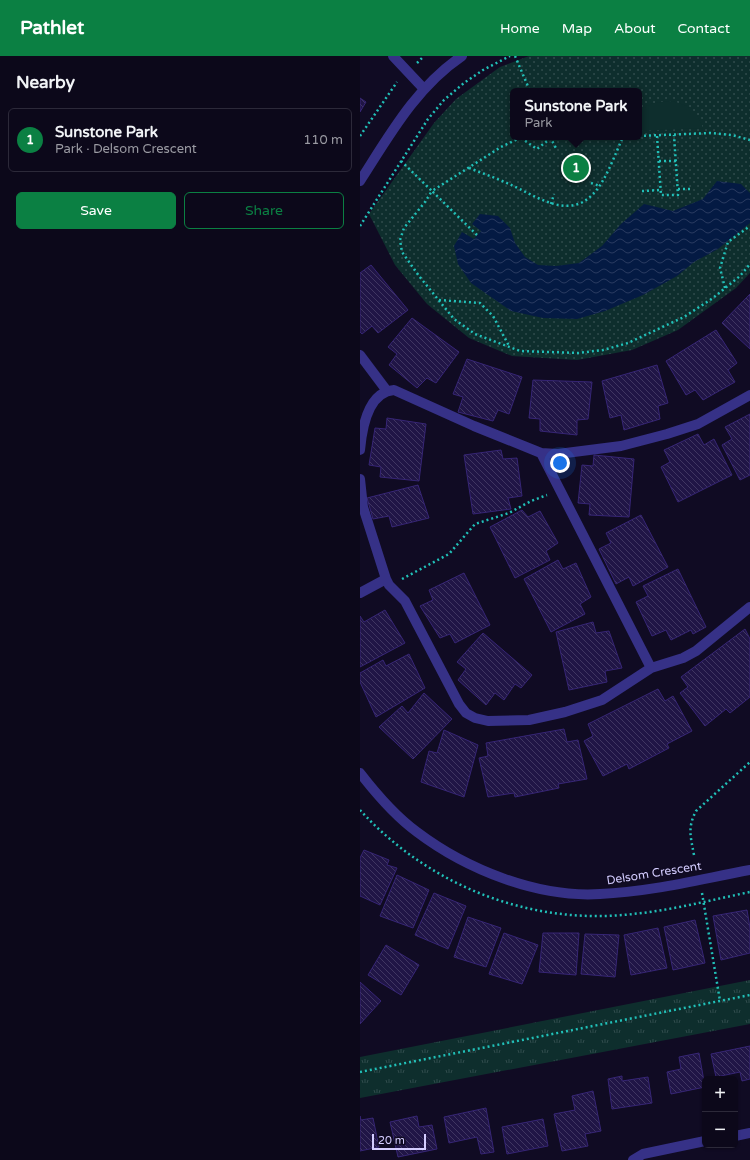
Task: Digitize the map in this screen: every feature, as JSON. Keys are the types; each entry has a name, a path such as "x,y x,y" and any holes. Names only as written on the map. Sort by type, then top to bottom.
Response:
{"street":[{"path":"393,56 424,89"},
{"path":"360,182 396,125 424,89 462,56"},
{"path":"360,355 387,391"},
{"path":"360,450 367,415 380,395 387,391 394,390 474,426 541,453 558,454 614,447 667,434 698,424 750,395"},
{"path":"541,453 651,668"},
{"path":"360,479 363,507 388,582 405,601 459,704 466,712 475,718 488,721 529,720 565,712 602,700 651,668 683,658 696,651 750,606"},
{"path":"360,593 388,582"},
{"name":"Delsom Crescent","path":"360,773 387,806 415,832 446,853 487,872 524,885 566,893 599,894 632,892 750,870"},
{"path":"738,1135 750,1133"},
{"path":"633,1160 643,1154 702,1142"}],"path":[{"path":"360,226 428,119 444,100 464,83 483,70 510,56"},
{"path":"515,56 529,88"},
{"path":"360,136 397,82"},
{"path":"642,136 710,133 732,135 750,140"},
{"path":"657,136 661,196 678,195 674,135"},
{"path":"515,140 432,191 426,202 404,228 400,240 402,252 419,276 454,319 475,334 520,351 578,353 603,350 628,342 684,317 713,298 740,276 750,264"},
{"path":"525,140 537,150 548,140"},
{"path":"551,140 557,150"},
{"path":"469,168 509,183 550,204 565,206 586,201 600,186 621,140"},
{"path":"401,161 477,235"},
{"path":"659,161 676,161"},
{"path":"591,183 600,186"},
{"path":"678,189 693,189"},
{"path":"642,191 661,190"},
{"path":"550,204 554,194"},
{"path":"725,288 720,268 728,242 750,226"},
{"path":"439,300 480,303 492,316 509,346"},
{"path":"388,582 449,554 475,524 509,513 531,501 560,489"},
{"path":"694,855 690,832 691,820 696,811 750,762"},
{"path":"701,888 720,1001"},
{"path":"360,1072 750,995"}],"green space":[{"path":"529,56 750,56 750,273 736,288 678,330 632,350 577,360 512,356 469,338 427,304 395,265 369,214 434,123 456,99 500,67"},
{"path":"669,101 686,106 694,112 703,128 642,131 642,109 657,103"},
{"path":"750,980 750,1024 360,1098 360,1057"}],"water":[{"path":"717,181 741,184 750,193 750,223 718,249 694,262 677,276 643,295 605,311 577,319 543,318 511,311 471,283 458,264 454,246 462,232 474,239 481,231 472,224 480,214 498,216 510,228 515,243 525,257 538,265 556,266 579,263 602,246 621,224 644,204 673,211 703,199"}],"building":[{"path":"360,98 366,102 360,112"},
{"path":"371,265 408,310 378,333 372,326 362,334 360,332 360,273"},
{"path":"750,294 750,349 722,323"},
{"path":"412,318 459,352 436,383 427,378 417,388 389,365 397,354 388,347"},
{"path":"716,330 737,363 728,370 735,382 703,400 695,390 686,395 666,361"},
{"path":"467,359 522,377 509,414 498,410 493,421 458,412 463,397 453,394"},
{"path":"657,365 668,403 658,406 660,419 624,430 621,415 610,418 602,381"},
{"path":"533,380 592,382 588,419 577,420 577,435 540,431 540,419 529,418"},
{"path":"750,414 750,475 740,480 722,445 732,439 725,427"},
{"path":"387,418 426,424 419,481 380,477 381,467 369,465 375,428 386,429"},
{"path":"698,434 704,445 714,439 732,475 678,502 661,467 670,462 664,450"},
{"path":"501,450 503,459 517,458 522,496 508,498 511,509 473,514 464,455"},
{"path":"594,455 634,459 629,517 589,515 590,504 578,503 582,465 593,466"},
{"path":"418,485 429,518 392,527 389,516 373,519 367,498"},
{"path":"522,510 528,517 540,511 558,543 546,551 550,560 515,578 490,527"},
{"path":"641,515 668,567 633,586 629,577 616,584 599,549 611,543 606,533"},
{"path":"558,560 563,569 576,563 591,597 580,604 585,614 551,632 524,579"},
{"path":"678,569 706,627 693,634 691,630 671,640 666,630 652,636 636,602 648,596 643,586"},
{"path":"464,573 490,625 455,643 450,634 440,638 420,606 433,600 429,590"},
{"path":"385,610 405,643 360,667 360,616 364,622"},
{"path":"593,622 596,633 609,631 622,668 605,671 607,682 569,690 556,632"},
{"path":"745,629 750,639 750,697 730,713 726,709 705,726 680,693 688,687 681,677"},
{"path":"483,633 532,675 521,688 515,684 504,700 495,693 486,705 458,680 466,669 457,662"},
{"path":"409,654 425,688 376,717 360,682 360,673 383,660 386,666"},
{"path":"658,689 665,701 673,696 692,731 667,744 669,748 629,769 627,764 603,776 584,741 593,736 588,724"},
{"path":"424,693 452,719 413,759 379,727 402,706 408,713"},
{"path":"564,729 567,742 578,740 587,779 558,784 559,788 515,797 514,793 488,797 479,758 488,756 486,743"},
{"path":"444,730 478,745 464,797 421,782 429,751 437,753"},
{"path":"364,850 389,860 387,865 397,868 380,905 360,896 360,858"},
{"path":"397,875 429,890 413,928 380,916"},
{"path":"434,893 466,906 448,949 415,935"},
{"path":"747,910 750,928 750,953 721,960 713,916"},
{"path":"468,917 501,928 486,967 454,957"},
{"path":"695,920 705,963 673,970 664,927"},
{"path":"658,928 667,968 631,975 624,935"},
{"path":"504,933 538,945 522,984 489,974"},
{"path":"543,933 579,933 576,975 539,972"},
{"path":"585,934 619,935 615,977 581,974"},
{"path":"386,945 419,965 401,995 368,975"},
{"path":"360,982 381,1001 360,1024"},
{"path":"750,1046 750,1079 742,1081 740,1072 716,1076 711,1054"},
{"path":"699,1053 703,1076 702,1088 671,1094 667,1072 681,1069 679,1057"},
{"path":"622,1076 622,1081 648,1077 652,1103 612,1109 608,1079"},
{"path":"593,1091 601,1131 585,1134 588,1146 562,1151 554,1114 575,1110 572,1096"},
{"path":"486,1108 494,1152 481,1154 477,1137 449,1143 444,1117"},
{"path":"360,1116 361,1120 373,1118 379,1147 360,1151"},
{"path":"417,1116 419,1127 432,1125 437,1149 398,1157 390,1122"},
{"path":"543,1119 548,1146 507,1154 502,1127"}],"place":[{"name":"Sunstone Park","path":"576,168"}]}
